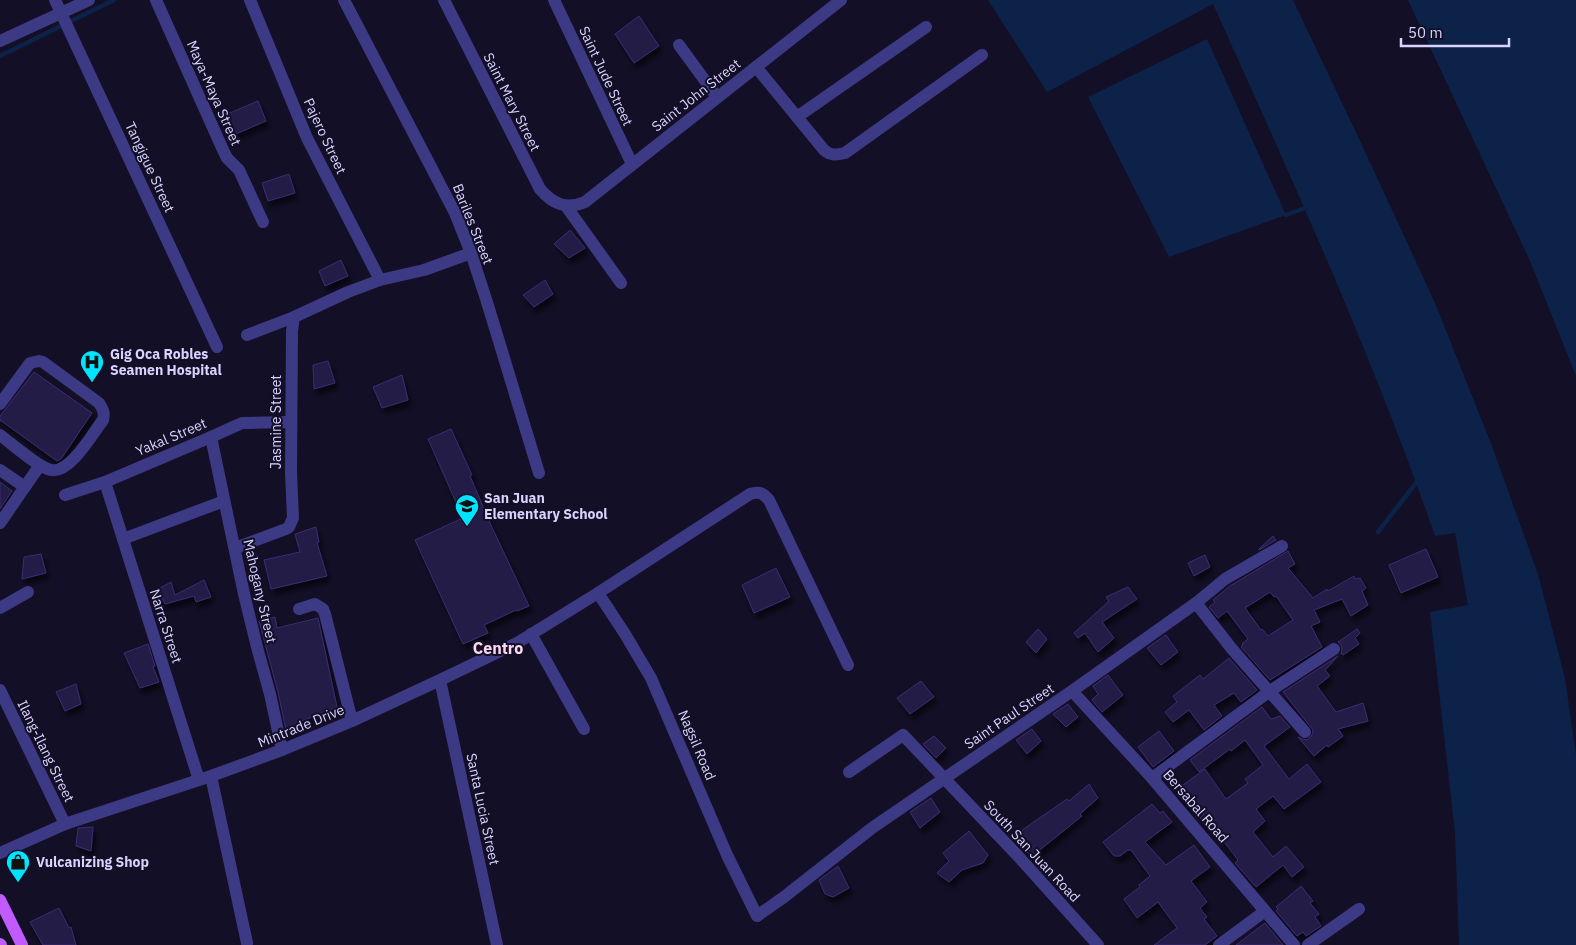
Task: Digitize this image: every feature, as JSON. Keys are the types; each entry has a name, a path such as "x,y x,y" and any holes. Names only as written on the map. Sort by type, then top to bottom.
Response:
{"main road":[{"path":"0,900 22,945"}],"street":[{"name":"Tangigue Street","path":"55,0 217,348"},
{"path":"0,41 89,0"},
{"name":"Maya-Maya Street","path":"156,0 223,150 239,170 263,222"},
{"name":"Pajero Street","path":"250,0 307,138 380,280"},
{"name":"Bariles Street","path":"344,0 455,213 471,253 539,474"},
{"name":"Saint Mary Street","path":"444,0 540,189 554,202 566,206"},
{"name":"Saint Jude Street","path":"554,0 632,164"},
{"name":"Saint John Street","path":"566,206 576,206 585,202 841,0"},
{"path":"797,117 926,27"},
{"path":"679,45 717,97"},
{"path":"756,67 824,150 829,154 837,155 845,153 982,56"},
{"path":"566,206 621,283"},
{"path":"247,335 380,280 424,270 471,253"},
{"name":"Jasmine Street","path":"235,548 289,527 293,518 291,472 292,331 294,317"},
{"path":"0,404 30,363 39,360 99,403 104,410 103,420 72,462 54,471 40,465 0,434"},
{"name":"Yakal Street","path":"65,495 105,482 242,423 292,422"},
{"name":"Mahogany Street","path":"211,437 244,594 270,694 282,750"},
{"path":"0,523 40,465"},
{"path":"0,470 25,487"},
{"name":"Narra Street","path":"105,482 122,539 205,778 247,942"},
{"name":"Mintrade Drive","path":"0,852 65,824 205,778 282,750 352,721 440,680 531,634 598,593 750,494 757,492 765,495 769,500 848,665"},
{"path":"122,539 224,502"},
{"name":"Saint Paul Street","path":"756,916 784,897 872,828 1072,691 1196,603 1231,575 1282,546"},
{"path":"0,608 28,592"},
{"name":"Nagsil Road","path":"598,593 651,678 727,855 756,916"},
{"path":"1196,603 1232,649 1305,732"},
{"path":"299,609 315,604 323,609 352,721"},
{"path":"531,634 584,729"},
{"path":"1152,778 1270,691 1334,649"},
{"name":"Santa Lucia Street","path":"440,680 498,945"},
{"name":"Ilang-Ilang Street","path":"0,690 65,824"},
{"name":"Bersabal Road","path":"1072,691 1152,778 1294,945"},
{"name":"South San Juan Road","path":"849,772 903,735 1018,856 1098,945"},
{"path":"1308,945 1359,909"},
{"path":"1219,945 1265,911"}],"water":[{"path":"988,0 1293,0 1435,303 1492,446 1538,574 1565,678 1576,755 1576,945 1459,945 1455,833 1430,612 1468,605 1455,533 1435,536 1411,468 1358,334 1213,4 1047,92"},
{"path":"1408,0 1576,0 1576,376 1530,261"},
{"path":"1207,39 1286,215 1169,257 1088,97"}],"building":[{"path":"639,16 659,46 634,63 615,34"},
{"path":"258,101 266,121 231,136 223,116"},
{"path":"289,174 295,193 268,201 262,183"},
{"path":"570,230 585,248 569,258 554,244"},
{"path":"341,260 348,276 325,286 319,271"},
{"path":"545,280 553,294 534,307 523,295"},
{"path":"328,361 335,383 314,389 313,365"},
{"path":"34,372 92,413 61,459 57,461 0,420 0,416"},
{"path":"402,375 408,400 382,408 373,387"},
{"name":"San Juan Elementary School","path":"451,429 472,475 470,476 490,523 529,606 484,625 488,633 463,644 415,540 463,518 428,439"},
{"path":"0,482 12,491 0,509"},
{"path":"316,527 319,542 317,543 327,576 271,589 264,560 300,552 295,534"},
{"path":"1273,536 1276,540 1259,550 1259,549"},
{"path":"1426,549 1438,577 1401,593 1389,565"},
{"path":"1288,551 1295,564 1288,568 1313,598 1354,576 1355,579 1360,578 1366,588 1362,591 1368,605 1351,616 1342,599 1314,610 1320,622 1311,626 1322,647 1270,680 1241,647 1248,639 1227,611 1218,618 1209,607 1215,602 1213,600 1230,586","holes":["1270,592 1274,597 1276,596 1293,620 1268,636 1261,630 1245,608"]},
{"path":"41,554 46,573 22,579 24,557"},
{"path":"1205,555 1210,567 1194,576 1188,563"},
{"path":"776,568 790,597 754,613 742,585"},
{"path":"204,580 211,597 196,602 194,596 165,604 158,589 171,582 175,595"},
{"path":"1128,587 1137,599 1102,622 1114,638 1098,652 1085,633 1078,638 1074,633 1109,601 1106,597"},
{"path":"275,617 277,628 318,618 337,707 297,723 297,727 286,730 259,621"},
{"path":"1038,629 1047,639 1036,653 1026,642"},
{"path":"1357,629 1360,633 1355,638 1359,644 1343,655 1341,653 1341,645 1338,642"},
{"path":"1166,635 1178,652 1161,665 1147,648"},
{"path":"148,644 155,666 153,667 159,682 140,688 124,653"},
{"path":"1338,656 1325,670 1330,676 1317,686 1336,712 1363,703 1368,721 1338,729 1343,736 1328,747 1327,745 1314,756 1298,737 1307,740 1312,735 1313,730 1283,692"},
{"path":"1229,658 1257,690 1241,702 1234,693 1214,705 1222,716 1204,730 1189,710 1173,722 1165,712 1177,702 1173,696 1200,675 1203,679"},
{"path":"1108,675 1123,695 1102,712 1092,700 1098,694 1093,686"},
{"path":"921,681 934,697 910,714 897,698"},
{"path":"76,684 81,704 65,711 56,692"},
{"path":"1068,704 1078,717 1066,727 1053,714"},
{"path":"1262,707 1271,719 1280,716 1290,727 1264,746 1289,779 1307,764 1321,782 1284,809 1273,796 1256,809 1265,821 1253,832 1273,857 1286,846 1304,867 1292,877 1283,865 1256,887 1235,863 1238,860 1212,826 1208,829 1200,818 1204,814 1182,799 1176,790 1205,769 1226,799 1248,783 1245,779 1263,765 1245,740 1199,772 1190,760"},
{"path":"1032,729 1041,741 1027,754 1016,740"},
{"path":"1159,731 1174,751 1153,767 1138,747"},
{"path":"934,736 946,748 936,758 923,744"},
{"path":"1089,784 1098,798 1080,814 1082,816 1031,857 1015,835 1067,799 1069,801"},
{"path":"931,798 940,812 920,828 910,812"},
{"path":"1152,804 1160,813 1163,811 1172,822 1145,842 1166,865 1194,845 1210,867 1191,881 1207,902 1200,908 1207,917 1204,919 1217,936 1205,945 1154,945 1177,928 1158,902 1137,918 1124,899 1140,887 1139,885 1150,876 1131,850 1120,856 1114,856 1103,842"},
{"path":"93,827 91,851 76,846 78,828"},
{"path":"969,831 988,855 983,863 962,870 949,882 937,873 949,861 943,853"},
{"path":"838,866 849,888 833,897 825,894 819,880"},
{"path":"1301,886 1313,901 1310,903 1319,914 1315,917 1321,926 1306,936 1303,932 1297,936 1276,911 1278,909 1276,907"},
{"path":"59,908 69,928 71,927 76,945 43,945 30,922"},
{"path":"1265,923 1283,945 1236,945"}],"waterway":[{"path":"71,21 114,0"},
{"path":"0,56 63,25"},
{"path":"1286,215 1305,208"},
{"path":"1378,532 1416,483"}],"place":[{"name":"Gig Oca Robles Seamen Hospital","path":"92,383"},
{"name":"San Juan Elementary School","path":"467,527"},
{"name":"Vulcanizing Shop","path":"18,883"}],"district":[{"name":"Centro","path":"498,648"}]}
